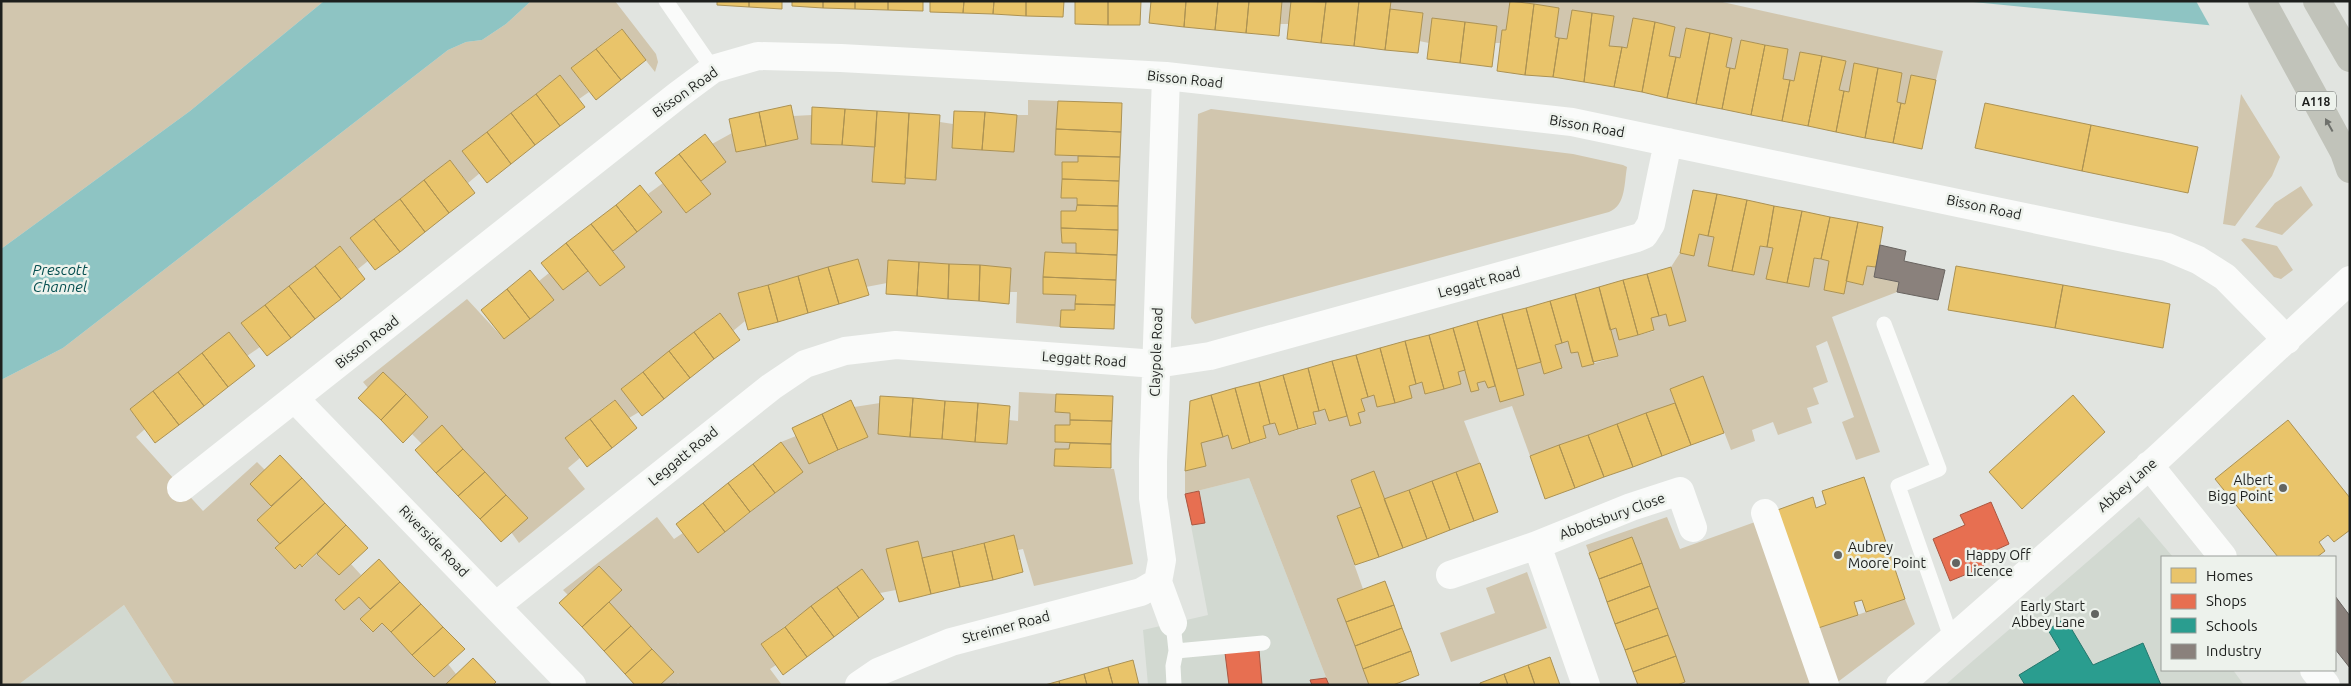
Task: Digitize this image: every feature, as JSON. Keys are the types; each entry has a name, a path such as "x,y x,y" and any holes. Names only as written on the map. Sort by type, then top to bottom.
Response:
{"main road":[{"name":"A118","path":"2262,1 2344,152 2350,169"},
{"path":"2317,1 2344,49"}],"street":[{"name":"Bisson Road","path":"181,488 678,94 713,69 758,56 841,58 1166,76 1572,122 2167,247 2198,260 2225,277 2287,340"},
{"name":"Claypole Road","path":"1166,76 1153,498 1162,560 1158,582 1173,623"},
{"name":"Leggatt Road","path":"497,605 770,387 805,364 845,351 896,345 1156,364 1210,356 1644,235 1651,224 1668,142"},
{"name":"Abbey Lane","path":"1900,685 2149,465 2350,280"},
{"name":"Riverside Road","path":"295,399 497,605 572,685"},
{"path":"2149,465 2222,556"},
{"name":"Abbotsbury Close","path":"1450,575 1537,545 1631,507 1680,491 1693,528"},
{"path":"1765,513 1825,685"},
{"path":"1537,545 1586,685"},
{"name":"Streimer Road","path":"859,685 878,672 951,642 1141,592 1158,582"},
{"path":"2315,671 2326,685"}],"lane":[{"path":"666,1 713,69"},
{"path":"1884,324 1938,469 1898,486 1952,640"},
{"path":"1173,623 1176,651 1173,666 1174,685"},
{"path":"1176,651 1263,643"}],"shaded area":[{"path":"1,1 324,1 190,111 1,249"},
{"path":"531,1 615,1 656,54 658,62 655,72 621,29 571,68 589,92 579,99 560,75 462,151 480,173 468,183 450,160 350,238 368,261 358,269 340,246 242,323 260,347 247,356 229,333 130,409 145,429 136,437 203,511 257,462 265,470 250,484 271,506 258,520 280,544 275,549 295,569 300,564 303,567 317,554 339,575 351,564 361,575 335,600 343,610 359,597 370,609 360,619 372,632 382,623 434,677 448,664 456,674 445,685 175,685 124,605 18,685 1,685 1,380 63,348 448,50 466,42 482,40 506,24"},
{"path":"1282,1 1291,1 1289,24 1280,24"},
{"path":"1391,1 1510,1 1506,30 1502,30 1500,43 1495,43 1497,26 1432,18 1429,43 1419,41 1423,13 1390,9"},
{"path":"1514,1 1718,1 1943,51 1936,80 1911,75 1905,104 1897,102 1902,73 1854,63 1849,92 1839,90 1845,61 1800,52 1794,81 1783,79 1788,49 1741,40 1735,69 1726,67 1731,38 1686,28 1680,58 1669,56 1655,22 1633,18 1627,48 1609,46 1614,16 1572,10 1567,39 1555,37 1558,8"},
{"path":"2241,94 2280,157 2272,176 2235,226 2223,224"},
{"path":"1028,100 1058,101 1055,155 1078,156 1078,162 1062,162 1061,198 1077,198 1076,211 1061,211 1062,243 1076,243 1076,253 1045,252 1043,293 1076,295 1075,310 1061,310 1060,327 1016,323 1017,292 1010,292 1011,268 888,260 887,283 866,287 857,259 738,293 745,321 733,331 719,313 622,388 639,412 629,418 614,400 565,438 580,458 568,468 585,489 519,543 511,532 527,518 442,426 422,444 412,434 428,417 406,394 368,388 363,382 467,299 504,339 554,300 539,281 549,273 588,271 600,286 624,267 613,251 662,212 648,194 663,183 686,213 711,194 701,181 726,162 712,144 732,133 736,152 798,139 793,116 812,115 812,144 875,147 905,178 936,180 940,122 953,124 952,148 1014,152 1017,115 1028,115"},
{"path":"1211,109 1573,154 1627,167 1623,193 1619,204 1609,212 1195,324 1191,318 1198,114"},
{"path":"2301,186 2313,205 2282,235 2255,227 2275,203"},
{"path":"1699,234 1714,237 1708,266 1754,275 1760,246 1773,248 1767,279 1809,287 1814,258 1829,261 1824,290 1844,294 1846,281 1863,285 1867,266 1876,267 1874,277 1899,282 1897,292 1832,317 1880,452 1856,460 1842,422 1854,417 1827,341 1816,346 1828,382 1813,388 1819,404 1807,408 1812,423 1778,435 1773,422 1752,430 1755,441 1731,450 1703,377 1670,389 1675,403 1530,456 1512,406 1464,421 1480,463 1384,499 1374,472 1351,480 1361,507 1337,516 1363,589 1338,599 1369,685 1329,685 1249,478 1185,494 1185,471 1206,466 1201,443 1228,435 1232,448 1266,439 1263,426 1275,423 1279,435 1316,425 1313,412 1325,409 1347,416 1350,426 1361,423 1358,413 1365,411 1361,399 1374,395 1378,407 1412,398 1409,386 1422,382 1426,394 1461,384 1458,372 1465,370 1471,392 1479,390 1477,383 1485,381 1488,388 1495,386 1500,402 1517,369 1541,362 1544,374 1562,368 1555,345 1568,341 1571,353 1578,352 1582,367 1618,356 1610,330 1616,328 1620,340 1654,331 1651,318 1666,314 1669,326 1686,321 1671,267 1680,253 1694,255"},
{"path":"2244,238 2277,246 2293,270 2281,279 2274,277 2241,240"},
{"path":"1019,392 1056,394 1055,412 1070,413 1070,425 1055,425 1055,442 1070,443 1069,449 1055,449 1054,466 1114,469 1133,564 1034,586 1023,549 1018,550 1014,535 922,558 918,541 886,549 896,590 880,593 862,569 761,644 776,665 770,669 782,685 680,685 678,683 676,685 660,685 674,672 609,602 622,590 599,566 568,595 563,590 657,517 674,539 683,533 698,553 802,472 781,442 796,436 809,464 868,437 854,407 880,403 878,434 1007,444 1009,420 1018,421"},
{"path":"1249,478 1329,685 1148,685 1143,630 1208,615 1185,494"},
{"path":"1667,517 1680,549 1755,522 1814,685 1686,685 1632,537 1589,553 1586,545"},
{"name":"Early Start Abbey Lane","path":"2139,517 2172,556 2161,556 2161,671 2234,671 2244,685 1945,685"},
{"path":"1527,572 1547,628 1451,662 1440,633 1495,613 1486,588"},
{"path":"1905,599 1915,624 1835,684 1812,630"},
{"path":"124,605 175,685 18,685"}],"water":[{"name":"Prescott Channel","path":"324,1 531,1 506,24 482,40 466,42 448,50 63,348 1,380 1,249 190,111"},
{"path":"1963,1 2350,1 2350,39"}],"pier":[{"path":"2196,1 2350,1 2350,40 2211,28"}],"building: Homes":[{"path":"717,1 749,1 749,7 717,5"},
{"path":"749,1 782,1 782,9 749,7"},
{"path":"792,1 823,1 823,8 792,6"},
{"path":"823,1 855,1 855,9 823,8"},
{"path":"855,1 888,1 888,10 855,9"},
{"path":"888,1 923,1 923,11 888,10"},
{"path":"930,1 964,1 963,13 930,12"},
{"path":"964,1 994,1 993,14 963,13"},
{"path":"994,1 1026,1 1026,16 993,14"},
{"path":"1026,1 1064,1 1063,17 1026,16"},
{"path":"1075,1 1108,1 1108,25 1075,24"},
{"path":"1108,1 1141,1 1140,25 1108,25"},
{"path":"1151,1 1186,1 1184,27 1149,23"},
{"path":"1186,1 1218,1 1215,30 1184,27"},
{"path":"1218,1 1249,1 1246,33 1215,30"},
{"path":"1249,1 1282,1 1279,36 1246,33"},
{"path":"1291,1 1326,2 1321,43 1287,39"},
{"path":"1326,1 1359,1 1354,46 1321,43"},
{"path":"1359,1 1391,1 1385,50 1354,46"},
{"path":"1510,1 1534,4 1525,75 1497,71 1502,30 1506,30"},
{"path":"1534,4 1559,8 1555,37 1559,38 1553,77 1525,75"},
{"path":"1390,9 1423,13 1418,53 1385,50"},
{"path":"1572,10 1592,13 1584,82 1553,77 1559,38 1567,39"},
{"path":"1592,13 1614,16 1609,46 1622,47 1614,87 1584,82"},
{"path":"1432,18 1465,22 1460,63 1427,59"},
{"path":"1633,18 1655,22 1642,92 1614,87 1622,47 1627,48"},
{"path":"1465,22 1497,26 1492,67 1460,63"},
{"path":"1655,22 1675,27 1669,56 1676,57 1667,98 1642,92"},
{"path":"1686,28 1710,33 1696,104 1667,98 1676,57 1680,58"},
{"path":"622,29 646,60 621,80 596,49"},
{"path":"1710,33 1732,38 1726,67 1730,68 1722,109 1696,104"},
{"path":"1741,40 1765,45 1751,115 1722,109 1730,68 1735,69"},
{"path":"1765,45 1788,49 1783,79 1790,80 1782,121 1751,115"},
{"path":"596,49 621,80 596,100 571,68"},
{"path":"1800,52 1822,56 1808,126 1782,121 1790,80 1794,81"},
{"path":"1822,56 1846,61 1839,90 1844,91 1836,132 1808,126"},
{"path":"1854,63 1878,68 1865,138 1836,132 1844,91 1849,92"},
{"path":"1878,68 1902,73 1897,102 1901,103 1893,143 1865,138"},
{"path":"560,75 585,107 560,126 536,94"},
{"path":"1911,75 1936,80 1922,149 1893,143 1901,103 1905,104"},
{"path":"536,94 560,126 535,145 511,113"},
{"path":"1058,101 1122,103 1121,132 1056,129"},
{"path":"1985,103 2091,125 2082,171 1975,148"},
{"path":"791,105 798,139 766,146 759,112"},
{"path":"812,107 845,109 842,145 811,144"},
{"path":"845,109 877,111 875,147 842,145"},
{"path":"877,111 909,113 905,184 872,182"},
{"path":"954,111 985,112 982,150 952,148"},
{"path":"759,112 766,146 736,152 729,119"},
{"path":"985,112 1017,115 1014,152 982,150"},
{"path":"511,113 535,145 511,164 487,132"},
{"path":"909,113 940,115 936,180 905,178"},
{"path":"2091,125 2198,147 2188,193 2082,171"},
{"path":"1056,129 1121,132 1120,157 1055,155"},
{"path":"487,132 511,164 487,183 462,151"},
{"path":"705,134 726,162 701,181 679,154"},
{"path":"679,154 711,194 686,213 655,173"},
{"path":"1078,156 1120,157 1119,181 1062,179 1062,162 1078,162"},
{"path":"450,160 475,193 449,213 424,180"},
{"path":"1062,179 1119,181 1118,206 1077,205 1077,198 1061,198"},
{"path":"424,180 449,213 425,232 400,199"},
{"path":"640,185 662,212 637,232 616,205"},
{"path":"1693,190 1717,194 1708,236 1699,234 1694,256 1680,253"},
{"path":"1717,194 1747,200 1732,271 1708,266 1714,237 1708,236"},
{"path":"400,199 425,232 400,252 374,219"},
{"path":"1747,200 1774,206 1767,247 1760,246 1754,275 1732,271"},
{"path":"616,205 637,232 613,251 591,224"},
{"path":"1077,205 1118,206 1118,230 1061,228 1061,211 1076,211"},
{"path":"1774,206 1802,211 1787,283 1766,279 1773,248 1767,247"},
{"path":"1802,211 1830,217 1821,259 1814,258 1809,287 1787,283"},
{"path":"1830,217 1858,222 1844,294 1824,290 1829,261 1821,259"},
{"path":"374,219 400,252 375,270 350,238"},
{"path":"1858,222 1883,227 1876,267 1867,266 1863,285 1846,281"},
{"path":"591,224 625,267 600,286 566,243"},
{"path":"1061,228 1118,230 1117,255 1076,253 1076,243 1062,243"},
{"path":"566,243 588,271 563,290 541,263"},
{"path":"340,246 365,279 341,299 315,266"},
{"path":"1045,252 1117,255 1116,280 1043,277"},
{"path":"858,259 869,295 839,304 828,267"},
{"path":"888,260 919,262 917,296 886,294"},
{"path":"919,262 949,264 948,299 917,296"},
{"path":"949,264 980,265 979,301 948,299"},
{"path":"980,265 1011,268 1009,304 979,301"},
{"path":"315,266 341,299 315,319 289,286"},
{"path":"1956,266 2063,285 2055,328 1948,310"},
{"path":"828,267 839,304 808,313 798,276"},
{"path":"1671,267 1686,321 1669,326 1666,314 1659,316 1647,274"},
{"path":"530,270 554,300 530,319 507,289"},
{"path":"1647,274 1659,316 1651,318 1654,330 1638,335 1623,280"},
{"path":"798,276 808,313 778,322 768,285"},
{"path":"1043,277 1116,280 1115,305 1075,304 1076,295 1043,294"},
{"path":"1623,280 1638,335 1619,340 1616,328 1610,330 1599,287"},
{"path":"768,285 778,322 748,330 738,293"},
{"path":"2063,285 2170,304 2163,348 2055,328"},
{"path":"289,286 315,319 291,338 265,305"},
{"path":"1599,287 1618,356 1593,362 1575,294"},
{"path":"507,289 530,319 504,339 481,310"},
{"path":"1575,294 1594,364 1582,367 1578,352 1571,353 1568,341 1562,343 1550,301"},
{"path":"1550,301 1562,343 1555,345 1562,368 1544,374 1526,308"},
{"path":"1075,304 1115,305 1114,329 1060,327 1061,310 1075,310"},
{"path":"265,305 291,338 267,356 241,323"},
{"path":"1526,308 1541,362 1517,369 1502,314"},
{"path":"720,313 740,340 714,359 694,332"},
{"path":"1502,314 1524,395 1500,402 1477,321"},
{"path":"1477,321 1495,386 1488,388 1485,381 1477,383 1479,390 1471,392 1453,328"},
{"path":"1453,328 1465,370 1458,372 1461,384 1444,389 1429,335"},
{"path":"229,332 255,366 228,387 202,353"},
{"path":"694,332 714,359 690,378 669,351"},
{"path":"1429,335 1444,389 1425,394 1422,382 1416,384 1405,341"},
{"path":"1405,341 1416,384 1409,386 1412,398 1395,403 1380,348"},
{"path":"1380,348 1395,403 1377,407 1374,395 1368,397 1356,355"},
{"path":"669,351 690,378 664,399 643,372"},
{"path":"202,353 228,387 204,406 178,372"},
{"path":"1356,355 1368,397 1361,399 1365,411 1358,413 1361,423 1350,426 1332,361"},
{"path":"1332,361 1347,416 1329,421 1325,409 1319,411 1308,368"},
{"path":"1308,368 1319,411 1313,412 1316,424 1298,429 1283,375"},
{"path":"178,372 204,406 179,425 153,391"},
{"path":"383,372 406,394 381,420 358,398"},
{"path":"643,372 664,399 642,416 621,389"},
{"path":"1283,375 1298,429 1279,435 1275,423 1270,424 1259,382"},
{"path":"1703,376 1724,433 1691,445 1670,389"},
{"path":"1259,382 1270,424 1263,426 1266,438 1250,443 1235,388"},
{"path":"1235,388 1250,443 1232,449 1228,435 1223,437 1211,395"},
{"path":"153,391 179,425 155,443 130,409"},
{"path":"406,394 428,417 403,443 381,420"},
{"path":"1056,394 1113,396 1112,421 1070,420 1070,413 1055,412"},
{"path":"1211,395 1223,437 1201,443 1206,466 1185,471 1190,401"},
{"path":"2073,395 2105,432 2022,509 1989,472"},
{"path":"880,396 913,398 910,437 878,434"},
{"path":"913,398 945,401 942,439 910,437"},
{"path":"615,400 637,428 612,448 590,419"},
{"path":"851,400 868,437 838,450 822,414"},
{"path":"945,401 978,403 975,442 942,439"},
{"path":"978,403 1010,406 1007,444 975,442"},
{"path":"1675,403 1691,445 1662,456 1646,413"},
{"path":"1646,413 1662,456 1633,467 1617,424"},
{"path":"822,414 838,450 809,464 792,428"},
{"path":"590,419 612,448 587,467 565,438"},
{"path":"1070,420 1112,421 1111,444 1055,442 1055,425 1070,425"},
{"name":"Albert Bigg Point","path":"2288,420 2350,498 2350,530 2334,542 2328,535 2319,542 2325,551 2318,556 2277,556 2215,479"},
{"path":"1617,424 1633,467 1604,477 1588,435"},
{"path":"442,425 463,449 436,473 415,450"},
{"path":"1588,435 1604,477 1575,488 1559,445"},
{"path":"781,442 803,472 775,493 753,464"},
{"path":"1070,443 1111,444 1111,468 1054,466 1055,449 1069,449"},
{"path":"1559,445 1575,488 1545,499 1530,456"},
{"path":"463,449 485,472 458,496 436,473"},
{"path":"280,455 302,478 271,506 250,484"},
{"path":"1480,463 1498,512 1474,521 1456,472"},
{"path":"753,464 775,493 750,512 728,483"},
{"path":"1374,471 1403,548 1379,557 1351,480"},
{"path":"485,472 506,495 480,519 458,496"},
{"path":"1456,472 1474,521 1450,530 1432,481"},
{"name":"Aubrey Moore Point","path":"1864,477 1905,599 1866,612 1862,600 1854,602 1858,615 1812,630 1772,512 1813,497 1816,508 1826,504 1822,491"},
{"path":"302,478 325,503 280,544 257,520"},
{"path":"1432,481 1450,530 1427,539 1409,490"},
{"path":"728,483 750,512 725,532 703,503"},
{"path":"1409,490 1427,539 1403,548 1384,499"},
{"path":"506,495 528,518 501,542 480,519"},
{"path":"325,503 346,525 302,567 300,564 295,569 275,548"},
{"path":"703,503 725,532 698,553 676,524"},
{"path":"1361,507 1379,557 1355,565 1337,516"},
{"path":"346,525 368,548 339,575 317,554"},
{"path":"1014,535 1023,572 993,580 984,543"},
{"path":"1632,537 1642,563 1599,579 1589,553"},
{"path":"918,541 931,594 899,602 886,549"},
{"path":"984,543 993,580 960,587 952,551"},
{"path":"952,551 960,587 931,594 922,558"},
{"path":"379,559 400,582 370,609 359,597 344,610 335,600"},
{"path":"1642,563 1650,586 1607,602 1599,579"},
{"path":"599,566 622,590 582,627 559,603"},
{"path":"862,569 884,599 859,618 837,587"},
{"path":"1385,581 1394,605 1346,622 1337,599"},
{"path":"400,582 421,604 391,632 382,623 373,632 360,619"},
{"path":"1650,586 1658,608 1615,624 1607,602"},
{"path":"837,587 859,618 834,637 811,606"},
{"path":"609,602 631,626 604,651 582,627"},
{"path":"421,604 443,627 412,655 391,632"},
{"path":"1394,605 1402,628 1355,646 1346,622"},
{"path":"811,606 834,637 807,657 785,627"},
{"path":"1658,608 1668,635 1625,650 1615,624"},
{"path":"631,626 652,649 625,674 604,651"},
{"path":"443,627 465,649 434,677 412,655"},
{"path":"785,627 807,657 783,675 761,644"},
{"path":"1402,628 1411,651 1363,669 1355,646"},
{"path":"1668,635 1676,656 1633,672 1625,650"},
{"path":"652,649 674,672 660,685 635,685 625,674"},
{"path":"1411,651 1419,675 1393,685 1369,685 1363,669"},
{"path":"1676,656 1685,682 1677,685 1638,685 1633,672"},
{"path":"1550,657 1560,685 1535,685 1528,665"},
{"path":"473,658 496,682 493,685 445,685"},
{"path":"1133,660 1139,685 1113,685 1108,667"},
{"path":"1528,665 1535,685 1508,685 1504,674"},
{"path":"1108,667 1113,685 1087,685 1084,674"},
{"path":"1084,674 1087,685 1060,685 1059,681"},
{"path":"1504,674 1508,685 1480,685 1480,683"},
{"path":"1059,681 1060,685 1045,685"}],"building: Shops":[{"path":"1199,491 1205,523 1192,525 1185,494"},
{"path":"1991,502 2009,544 1980,557 1984,567 1950,581 1933,539 1965,525 1960,515"},
{"path":"1259,650 1262,685 1229,685 1225,653"},
{"path":"1326,678 1329,685 1312,685 1310,680"}],"building: Schools":[{"path":"2065,618 2093,665 2143,643 2161,685 2025,685 2019,675 2060,650 2048,630"}],"building: Industry":[{"path":"1880,245 1906,251 1904,261 1945,270 1938,300 1897,292 1899,282 1874,277"},
{"path":"2336,597 2350,616 2350,668 2336,650"}],"place":[{"name":"Albert Bigg Point","path":"2283,488"},
{"name":"Aubrey Moore Point","path":"1838,555"},
{"name":"Happy Off Licence","path":"1956,563"},
{"name":"Early Start Abbey Lane","path":"2095,614"}]}
